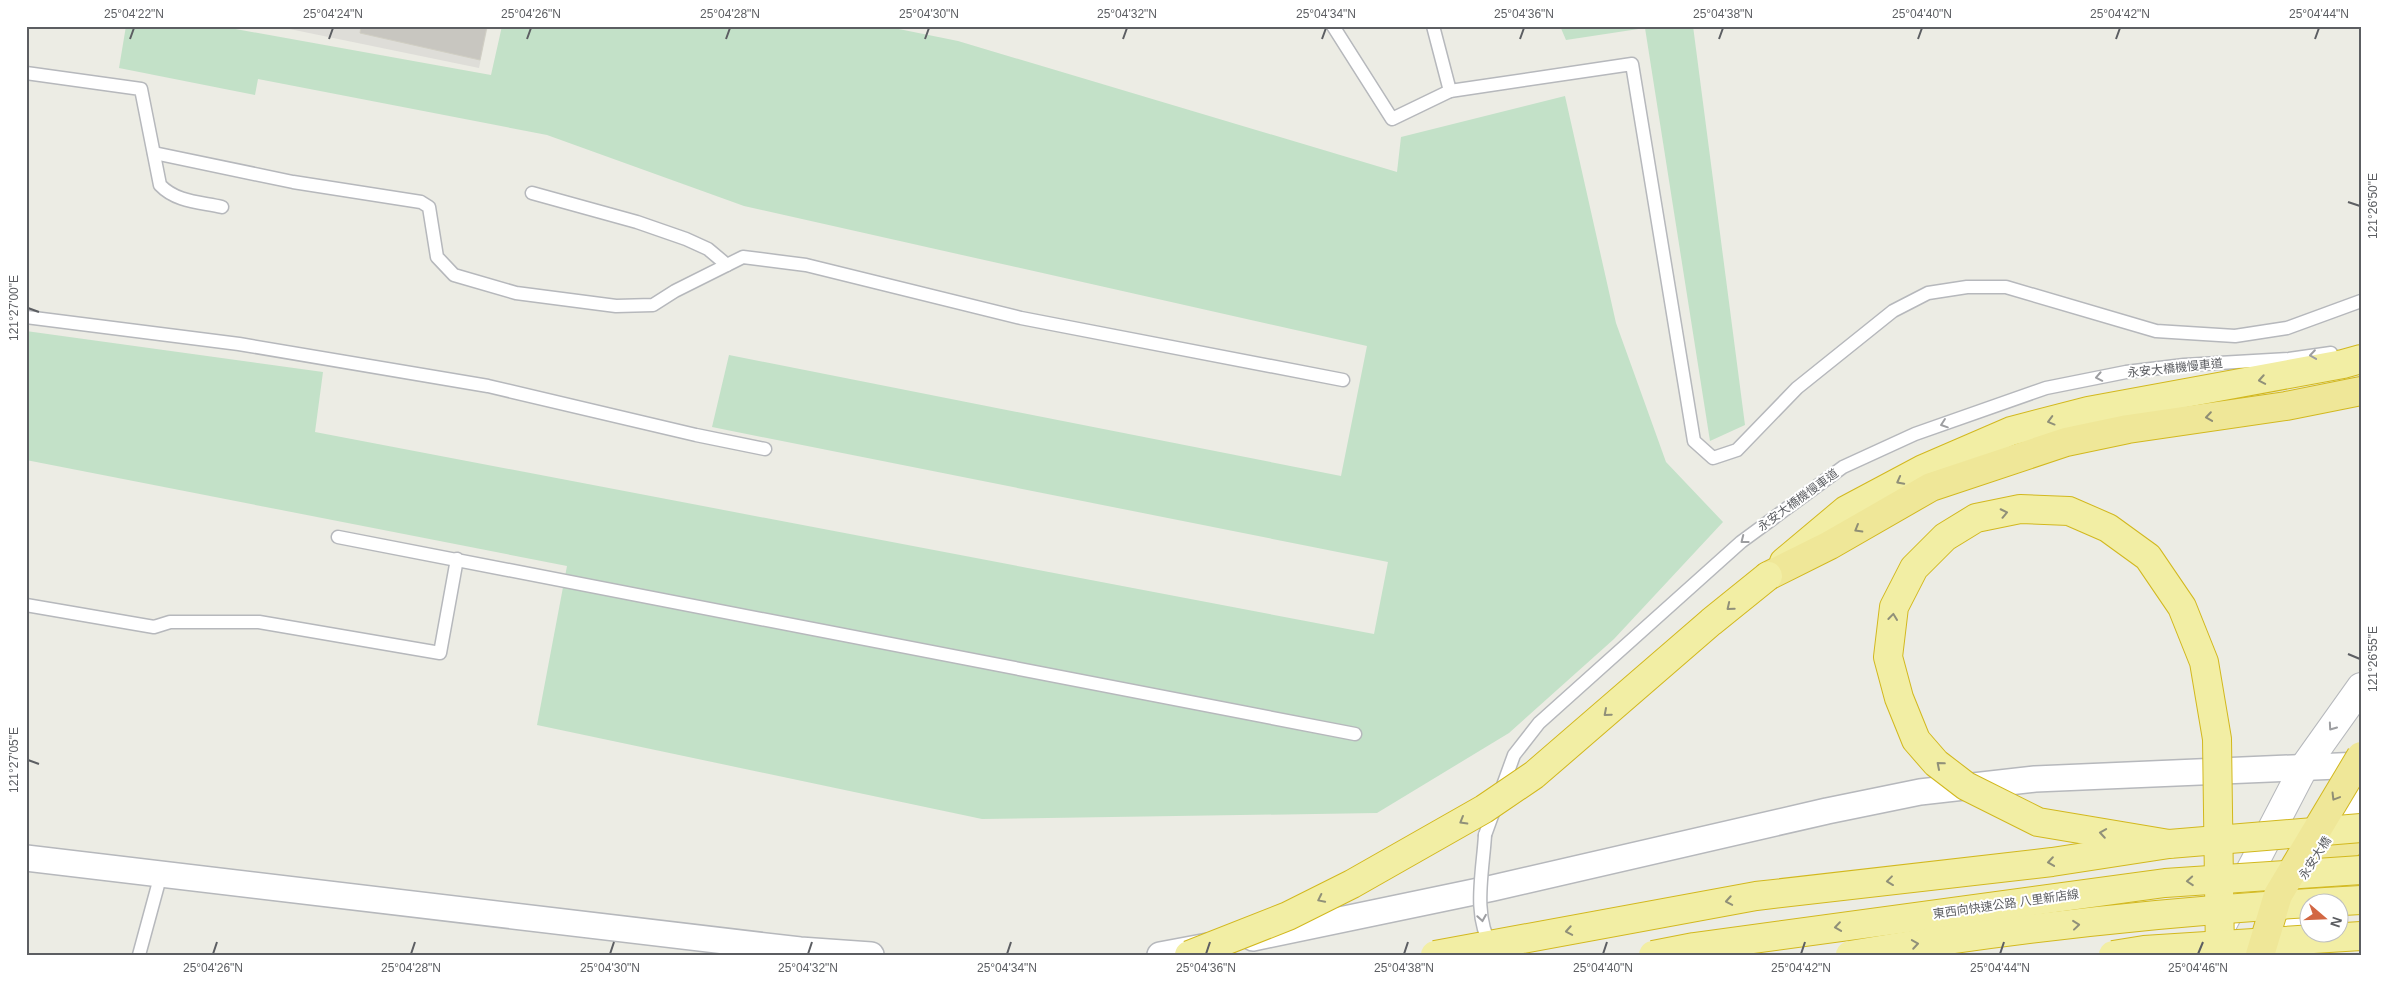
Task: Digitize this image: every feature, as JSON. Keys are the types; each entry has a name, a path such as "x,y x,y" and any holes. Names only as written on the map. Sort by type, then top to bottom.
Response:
{"highway":[{"path":"1189,955 1312,904 1352,884 1484,809 1534,775 1710,622 1846,510 1923,469 2011,431 2088,411 2343,364 2361,359"},
{"path":"1768,576 1830,545 1931,486 2066,442 2128,429 2286,406 2361,391"},
{"path":"2168,844 2038,822 1966,786 1936,763 1916,740 1898,698 1888,657 1894,607 1914,568 1945,537 1976,518 2020,510 2069,511 2108,528 2148,557 2177,600 2204,662 2218,739 2220,955"},
{"path":"2261,955 2278,895 2361,756"},
{"path":"2309,894 2361,828"},
{"path":"1434,955 1756,896 2052,862 2168,844 2361,828"},
{"path":"2339,894 2361,863"},
{"name":"東西向快速公路 八里新店線","path":"1652,955 1694,946 2165,883 2361,870"},
{"path":"1850,955 1933,941 2150,917 2361,900"},
{"path":"2113,955 2144,950 2361,936"}],"main road":[{"path":"2207,955 2304,767 2361,687"},
{"name":"永安大橋","path":"2261,955 2309,863 2361,793"},
{"name":"永安大橋","path":"2308,894 2361,800"},
{"name":"永安大橋","path":"2286,955 2300,914"}],"street":[{"path":"1160,955 1320,925 1827,811 1920,792 2035,779 2361,765"},
{"path":"26,858 800,950 871,955"}],"lane":[{"path":"1333,26 1392,120 1450,91 1632,64 1694,441 1713,458 1737,450 1798,388 1892,312 1928,293 1967,287 2006,287 2156,330 2235,336 2287,328 2361,301"},
{"path":"1433,26 1450,91"},
{"path":"26,73 141,89 160,185 169,194 222,207"},
{"path":"154,153 293,182 421,202 428,207 437,257 454,275 516,292 616,306 653,305 743,257 806,265 1021,318 1344,380"},
{"path":"532,193 637,222 686,239 708,249 727,265"},
{"path":"26,317 239,344 488,386 696,435 765,448"},
{"name":"永安大橋機慢車道","path":"1497,955 1485,935 1480,910 1485,835 1514,755 1539,723 1741,542 1843,467 1915,434 2046,388 2136,371 2184,365 2290,359 2361,348"},
{"path":"338,537 1355,734"},
{"path":"26,606 154,627 170,622 259,622 440,653 457,559"},
{"path":"139,955 161,874"}],"shaded area":[{"path":"275,26 488,26 479,68"}],"green space":[{"path":"126,26 219,26 491,75 502,26 884,26 958,41 1397,172 1401,137 1565,96 1616,323 1666,462 1723,522 1614,639 1509,733 1377,813 982,819 537,725 567,566 26,460 26,331 323,372 315,432 1374,634 1388,562 712,427 729,355 1341,476 1367,346 744,206 547,135 258,79 255,95 119,68"},
{"path":"1560,26 1693,26 1745,425 1710,441 1645,28 1566,40"}],"building":[{"path":"361,26 487,26 480,60 360,33"}]}
